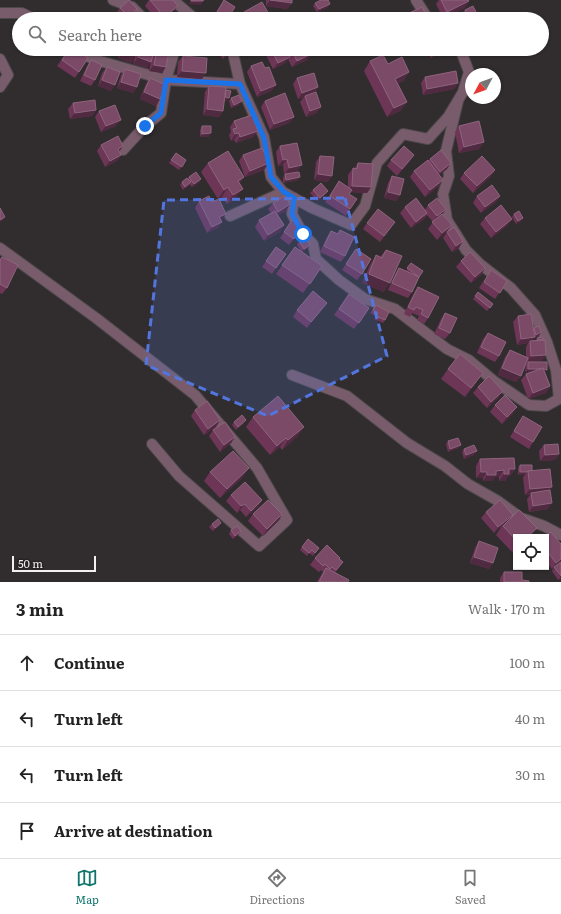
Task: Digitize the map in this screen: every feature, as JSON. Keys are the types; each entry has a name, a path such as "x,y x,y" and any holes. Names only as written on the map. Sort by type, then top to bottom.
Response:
{"street":[{"path":"113,0 132,7 137,12"},
{"path":"173,0 187,12"},
{"path":"416,0 424,12"},
{"path":"0,13 12,13"},
{"path":"86,56 93,60 166,80 240,84"},
{"path":"123,150 145,126 161,113 166,80 172,56"},
{"path":"234,56 240,84 264,138 271,177 284,192 312,208 351,225 365,206 377,163 403,134 428,139 448,117 463,92 469,72 463,56"},
{"path":"0,58 8,75 0,87"},
{"path":"294,198 292,214 303,234 313,244 316,259 339,280 365,299 395,309 447,350 469,360 494,381 528,405 546,406 559,399 556,370 547,342 535,314 511,288 480,264 466,250 447,220 443,194 449,176 446,151 458,101"},
{"path":"230,216 284,192"},
{"path":"0,248 90,314 195,395 257,468 288,520 259,546 179,476 152,444"},
{"path":"292,375 347,396 407,443 445,466 468,484 498,501 521,518 544,526 561,535"}],"highlighted area":[{"path":"345,198 387,356 268,416 146,365 164,200"}],"building":[{"path":"129,0 137,9 134,12 124,12 120,8"},
{"path":"150,0 173,0 178,6 170,12 160,12"},
{"path":"191,0 204,0 191,1"},
{"path":"224,0 235,7 232,12 217,12"},
{"path":"270,0 292,0 292,3"},
{"path":"321,0 328,0 330,4 319,9 315,3"},
{"path":"441,0 468,0 469,1 447,12"},
{"path":"262,2 268,12 244,12"},
{"path":"473,6 476,12 466,12 465,10"},
{"path":"422,7 424,12 411,12"},
{"path":"65,56 85,56 88,58 79,72 62,60"},
{"path":"138,56 153,56 151,62"},
{"path":"156,56 168,56 166,67 154,65"},
{"path":"183,56 207,58 206,73 182,71"},
{"path":"274,56 290,56 290,57 278,63"},
{"path":"294,56 307,56 297,61"},
{"path":"384,56 388,64 402,57 409,72 395,79 407,102 394,108 370,61"},
{"path":"91,60 102,65 95,80 84,75"},
{"path":"262,62 265,68 269,67 276,85 261,91 251,66"},
{"path":"107,67 120,72 115,85 102,80"},
{"path":"125,69 141,74 137,87 121,82"},
{"path":"456,71 458,83 427,89 425,77"},
{"path":"314,73 318,87 302,93 297,78"},
{"path":"150,78 166,85 160,99 144,92"},
{"path":"209,86 226,87 223,111 207,109"},
{"path":"226,90 231,91 229,98 225,97"},
{"path":"316,92 321,107 310,111 305,96"},
{"path":"285,93 294,117 274,124 265,101"},
{"path":"239,95 242,101 234,105 231,98"},
{"path":"95,100 96,110 75,113 73,103"},
{"path":"115,105 121,120 106,126 99,111"},
{"path":"252,115 258,131 240,137 239,133 235,134 233,129 237,128 234,121"},
{"path":"479,121 484,142 464,147 459,126"},
{"path":"202,126 211,126 211,133 202,134"},
{"path":"118,136 123,146 118,149 121,155 110,161 101,145"},
{"path":"297,143 302,165 289,168 287,159 283,160 280,146"},
{"path":"404,146 414,155 402,169 391,160"},
{"path":"262,148 269,163 250,171 243,155"},
{"path":"441,150 451,163 440,172 430,159"},
{"path":"228,151 244,177 238,181 243,189 233,195 228,187 224,190 208,163"},
{"path":"176,153 186,160 182,167 171,160"},
{"path":"320,156 334,157 332,176 318,174"},
{"path":"482,156 495,170 477,186 464,173"},
{"path":"428,160 443,180 430,190 414,171"},
{"path":"358,163 373,164 371,187 352,186 353,168 357,169"},
{"path":"196,172 201,179 194,184 189,177"},
{"path":"299,172 300,177 286,180 285,174"},
{"path":"392,176 404,179 400,195 388,192"},
{"path":"187,178 191,182 185,187 182,182"},
{"path":"339,181 352,190 349,194 357,199 350,209 330,196"},
{"path":"321,183 328,191 320,198 313,190"},
{"path":"492,185 500,196 485,207 477,196"},
{"path":"209,196 212,202 219,199 226,214 219,217 222,222 212,227 199,201"},
{"path":"285,196 290,204 278,212 273,203"},
{"path":"416,198 427,213 416,222 405,207"},
{"path":"437,198 446,209 437,216 428,205"},
{"path":"501,205 512,219 496,232 485,218"},
{"path":"0,208 5,217 0,220"},
{"path":"378,209 395,222 384,236 367,223"},
{"path":"275,211 284,225 268,235 259,220"},
{"path":"519,211 523,218 518,221 514,214"},
{"path":"442,214 452,225 442,233 432,222"},
{"path":"292,220 302,228 294,239 284,232"},
{"path":"454,227 463,241 456,246 447,232"},
{"path":"340,230 354,237 345,256 324,246 331,231 338,234"},
{"path":"306,237 310,245 304,249 299,241"},
{"path":"276,247 286,254 276,268 266,261"},
{"path":"295,247 322,266 310,284 282,265"},
{"path":"356,249 371,259 362,274 346,264"},
{"path":"386,250 402,256 390,283 369,274 376,255 382,258"},
{"path":"470,252 485,268 475,277 461,261"},
{"path":"2,257 18,265 7,288 0,284 0,260"},
{"path":"411,263 423,271 419,277 407,268"},
{"path":"399,268 419,277 412,292 392,283"},
{"path":"491,270 507,281 500,293 484,282"},
{"path":"418,287 439,297 428,318 421,314 423,310 416,307 414,310 408,307"},
{"path":"313,291 327,303 311,322 297,310"},
{"path":"478,292 493,304 490,308 475,296"},
{"path":"349,294 369,308 359,323 339,309"},
{"path":"376,305 389,312 385,320 376,316 378,313 373,310"},
{"path":"445,313 457,318 450,333 439,328"},
{"path":"531,314 535,337 521,339 518,316"},
{"path":"539,326 541,332 536,335 534,328"},
{"path":"488,333 506,342 499,356 481,347"},
{"path":"542,337 544,339 538,340 537,338"},
{"path":"545,340 546,355 531,356 530,341"},
{"path":"510,350 528,358 521,376 502,368"},
{"path":"460,354 483,373 471,388 448,369"},
{"path":"528,362 547,362 547,370 543,368 528,369"},
{"path":"543,368 550,386 533,393 526,374"},
{"path":"489,376 503,391 491,402 478,387"},
{"path":"505,395 517,407 507,417 495,405"},
{"path":"278,396 304,427 288,440 286,438 277,446 253,417"},
{"path":"207,401 220,420 208,429 195,410"},
{"path":"242,415 246,420 238,427 234,422"},
{"path":"523,416 542,427 533,442 514,431"},
{"path":"225,422 235,437 224,445 213,430"},
{"path":"458,438 461,445 450,449 448,441"},
{"path":"558,444 559,454 545,455 544,445"},
{"path":"474,445 477,451 466,455 464,449"},
{"path":"233,451 249,468 227,489 210,472"},
{"path":"514,458 515,469 509,469 509,474 504,474 504,470 496,471 496,475 487,475 487,472 481,472 480,459"},
{"path":"520,465 532,465 532,471 520,472"},
{"path":"550,469 552,487 530,489 528,471"},
{"path":"245,482 262,500 251,511 245,504 241,506 231,495"},
{"path":"550,490 552,503 533,506 531,493"},
{"path":"268,500 282,514 267,529 253,514"},
{"path":"500,500 513,515 498,527 486,512"},
{"path":"519,510 537,528 530,534 513,534 513,537 503,526"},
{"path":"218,519 221,523 215,528 212,524"},
{"path":"237,526 241,531 235,536 231,530"},
{"path":"551,532 561,544 561,559 556,563 549,554 549,534"},
{"path":"308,539 319,548 315,553 312,550 309,553 302,547"},
{"path":"479,541 498,548 493,563 474,557"},
{"path":"327,545 343,562 336,570 332,567 330,569 325,564 323,566 315,558"},
{"path":"561,562 561,576 554,567"},
{"path":"326,568 349,580 348,582 319,582"},
{"path":"504,572 522,572 522,580 529,582 504,582"}],"route":[{"path":"145,126 161,113 166,80 240,84 264,138 271,177 284,192 294,198 292,214 303,234"}]}
